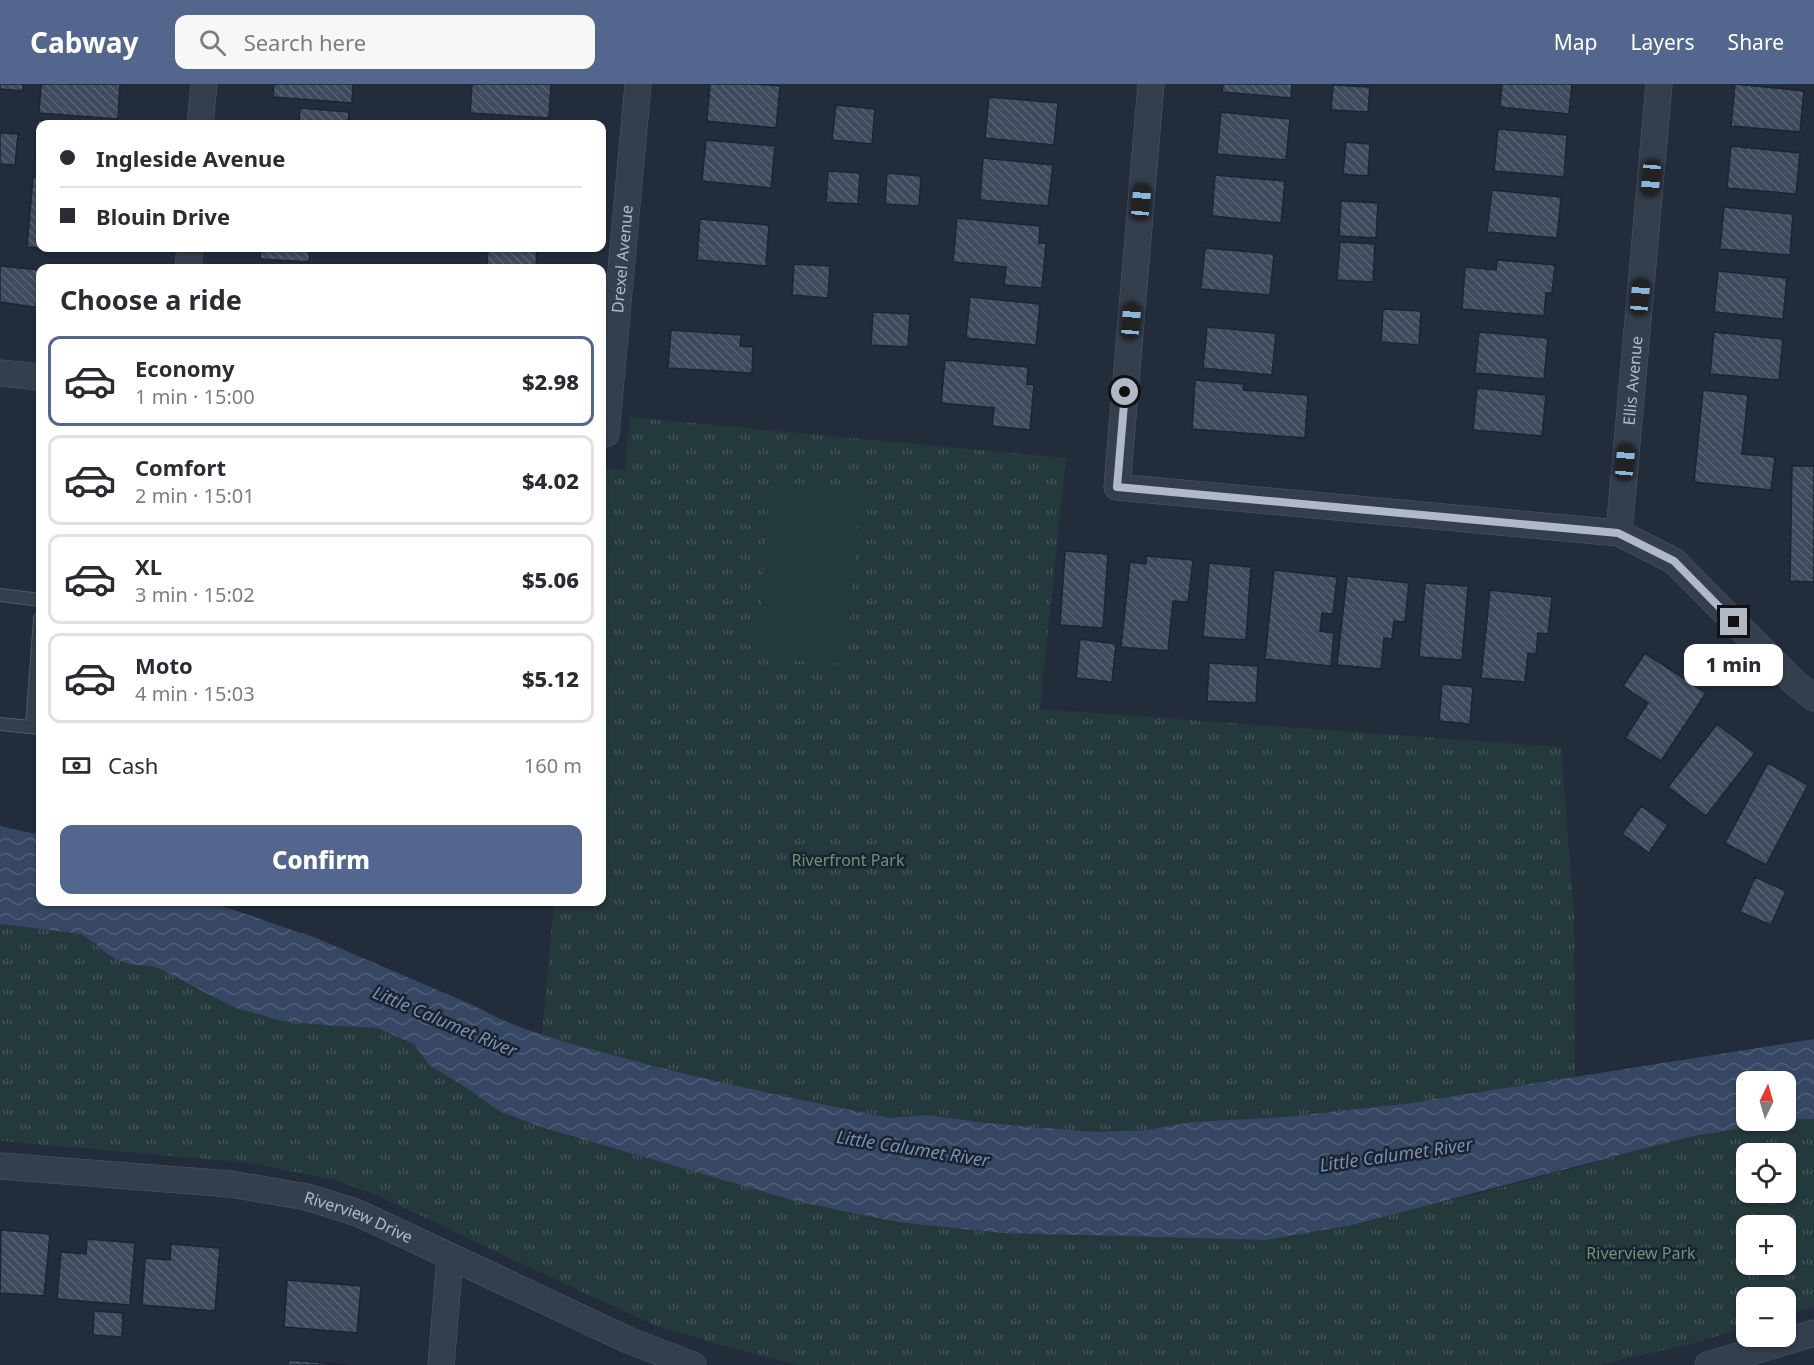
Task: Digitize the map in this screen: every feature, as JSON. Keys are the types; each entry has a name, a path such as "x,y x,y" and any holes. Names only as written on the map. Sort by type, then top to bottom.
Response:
{"street":[{"path":"200,120 204,84"},
{"name":"Drexel Avenue","path":"606,412 638,84"},
{"path":"1151,84 1117,487 1618,533 1674,561 1794,682 1814,698"},
{"name":"Ellis Avenue","path":"1618,533 1659,84"},
{"path":"0,373 36,377"},
{"name":"Riverview Drive","path":"0,1166 230,1184 307,1197 358,1213 628,1340 693,1365"},
{"path":"441,1365 450,1257"},
{"path":"1708,1365 1814,1333"}],"lane":[{"path":"0,595 36,600"},
{"path":"0,724 36,728"}],"green space":[{"name":"Riverfront Park","path":"630,417 1066,458 1040,709 1561,747 1574,915 1575,1078 1404,1104 1284,1117 1192,1122 1146,1130 1095,1132 986,1123 926,1115 891,1118 681,1075 542,1035 554,906 606,906 606,468 625,469"},
{"path":"770,482 860,489 846,664 757,658"},
{"name":"Riverview Park","path":"0,924 81,934 108,955 128,964 156,967 233,1007 334,1026 377,1028 414,1044 429,1065 499,1111 541,1127 795,1201 897,1222 1002,1233 1265,1240 1473,1195 1689,1137 1736,1129 1736,1131 1796,1131 1796,1120 1814,1119 1814,1307 1796,1312 1796,1287 1736,1287 1736,1330 1691,1344 1598,1365 796,1365 657,1326 374,1194 335,1180 250,1163 0,1141"}],"water":[{"name":"Little Calumet River","path":"0,826 36,834 36,906 222,906 316,938 507,1022 540,1034 679,1072 891,1118 926,1115 986,1123 1095,1132 1146,1130 1192,1122 1284,1117 1404,1104 1814,1039 1814,1119 1796,1120 1796,1071 1736,1071 1736,1129 1689,1137 1352,1225 1265,1240 1002,1233 897,1222 795,1201 541,1127 499,1111 429,1065 414,1044 377,1028 282,1021 233,1007 156,967 128,964 108,955 81,934 0,924"}],"building":[{"path":"0,84 23,84 23,91 0,89"},
{"path":"41,84 120,84 118,119 39,113"},
{"path":"274,84 353,84 352,103 273,97"},
{"path":"472,84 551,84 549,118 470,113"},
{"path":"710,84 780,86 776,128 707,121"},
{"path":"1223,84 1292,84 1291,98 1222,92"},
{"path":"1502,84 1572,84 1569,114 1500,107"},
{"path":"1735,84 1804,91 1800,132 1731,126"},
{"path":"1333,85 1370,87 1368,112 1331,110"},
{"path":"989,97 1058,103 1054,145 985,138"},
{"path":"836,105 875,109 872,144 832,140"},
{"path":"300,108 349,112 348,120 299,120"},
{"path":"1221,112 1290,119 1286,160 1217,154"},
{"path":"1498,129 1567,135 1564,177 1494,171"},
{"path":"0,133 18,134 15,165 0,164"},
{"path":"706,140 775,146 771,188 702,181"},
{"path":"1346,142 1370,144 1368,176 1343,174"},
{"path":"1731,146 1800,153 1796,194 1727,188"},
{"path":"983,158 1053,165 1048,206 980,200"},
{"path":"828,171 860,173 858,204 826,202"},
{"path":"887,173 921,176 919,206 885,204"},
{"path":"1215,175 1285,181 1281,223 1212,216"},
{"path":"33,177 36,177 36,248 27,247"},
{"path":"1492,190 1561,197 1557,238 1487,232"},
{"path":"1341,201 1378,203 1376,238 1339,236"},
{"path":"1724,207 1793,214 1790,255 1720,249"},
{"path":"957,218 1040,226 1039,243 1046,243 1042,288 1004,285 1006,267 953,262"},
{"path":"700,219 769,225 766,266 697,260"},
{"path":"1340,242 1375,244 1373,282 1337,280"},
{"path":"1205,248 1274,254 1270,295 1201,289"},
{"path":"261,252 310,252 309,262 260,259"},
{"path":"488,252 537,252 536,264 487,264"},
{"path":"1497,260 1555,265 1552,293 1546,293 1544,316 1462,309 1465,267 1496,270"},
{"path":"794,264 830,266 828,298 792,295"},
{"path":"0,266 36,270 36,307 0,302"},
{"path":"1718,271 1787,278 1783,319 1714,312"},
{"path":"970,297 1040,304 1036,345 966,338"},
{"path":"1383,309 1421,311 1419,345 1381,342"},
{"path":"873,312 910,314 908,347 871,345"},
{"path":"1207,327 1276,333 1272,375 1203,368"},
{"path":"671,330 741,335 740,346 753,347 752,373 668,368"},
{"path":"1479,332 1548,338 1544,379 1475,373"},
{"path":"1714,332 1783,339 1779,380 1710,374"},
{"path":"945,360 1028,367 1027,384 1034,385 1030,430 992,426 994,408 941,403"},
{"path":"1195,380 1244,384 1243,390 1308,395 1305,438 1192,429"},
{"path":"1477,388 1546,395 1542,436 1473,430"},
{"path":"1703,390 1748,395 1742,454 1775,457 1771,490 1694,482"},
{"path":"1792,466 1814,466 1814,582 1790,581"},
{"path":"1065,551 1108,554 1103,628 1060,625"},
{"path":"1146,556 1193,560 1188,602 1173,601 1168,651 1121,647 1130,562 1146,564"},
{"path":"1209,563 1251,567 1246,640 1203,637"},
{"path":"1274,570 1337,577 1333,614 1322,613 1320,631 1334,633 1331,666 1265,659"},
{"path":"1347,576 1409,583 1405,622 1394,621 1392,639 1384,638 1381,669 1337,665"},
{"path":"1425,583 1468,586 1462,660 1419,657"},
{"path":"1490,590 1552,597 1548,634 1538,633 1536,654 1528,653 1525,682 1481,678"},
{"path":"1080,639 1116,644 1112,682 1076,678"},
{"path":"1645,653 1706,693 1661,761 1625,738 1648,703 1623,686"},
{"path":"1209,663 1258,666 1256,703 1207,701"},
{"path":"1442,684 1473,687 1470,724 1439,721"},
{"path":"1717,724 1755,753 1706,816 1668,787"},
{"path":"1768,763 1808,785 1766,865 1725,843"},
{"path":"1641,806 1668,825 1649,853 1622,834"},
{"path":"1755,877 1786,891 1771,925 1740,912"},
{"path":"1,1230 50,1234 44,1296 0,1293"},
{"path":"87,1239 135,1243 130,1305 57,1299 61,1252 86,1254"},
{"path":"171,1244 220,1248 215,1311 142,1305 145,1258 170,1260"},
{"path":"287,1280 361,1286 357,1333 284,1327"},
{"path":"94,1311 123,1313 122,1337 93,1335"},
{"path":"289,1360 348,1365 288,1365"}],"route":[{"path":"1125,392 1117,487 1618,533 1674,561 1734,622"}]}
